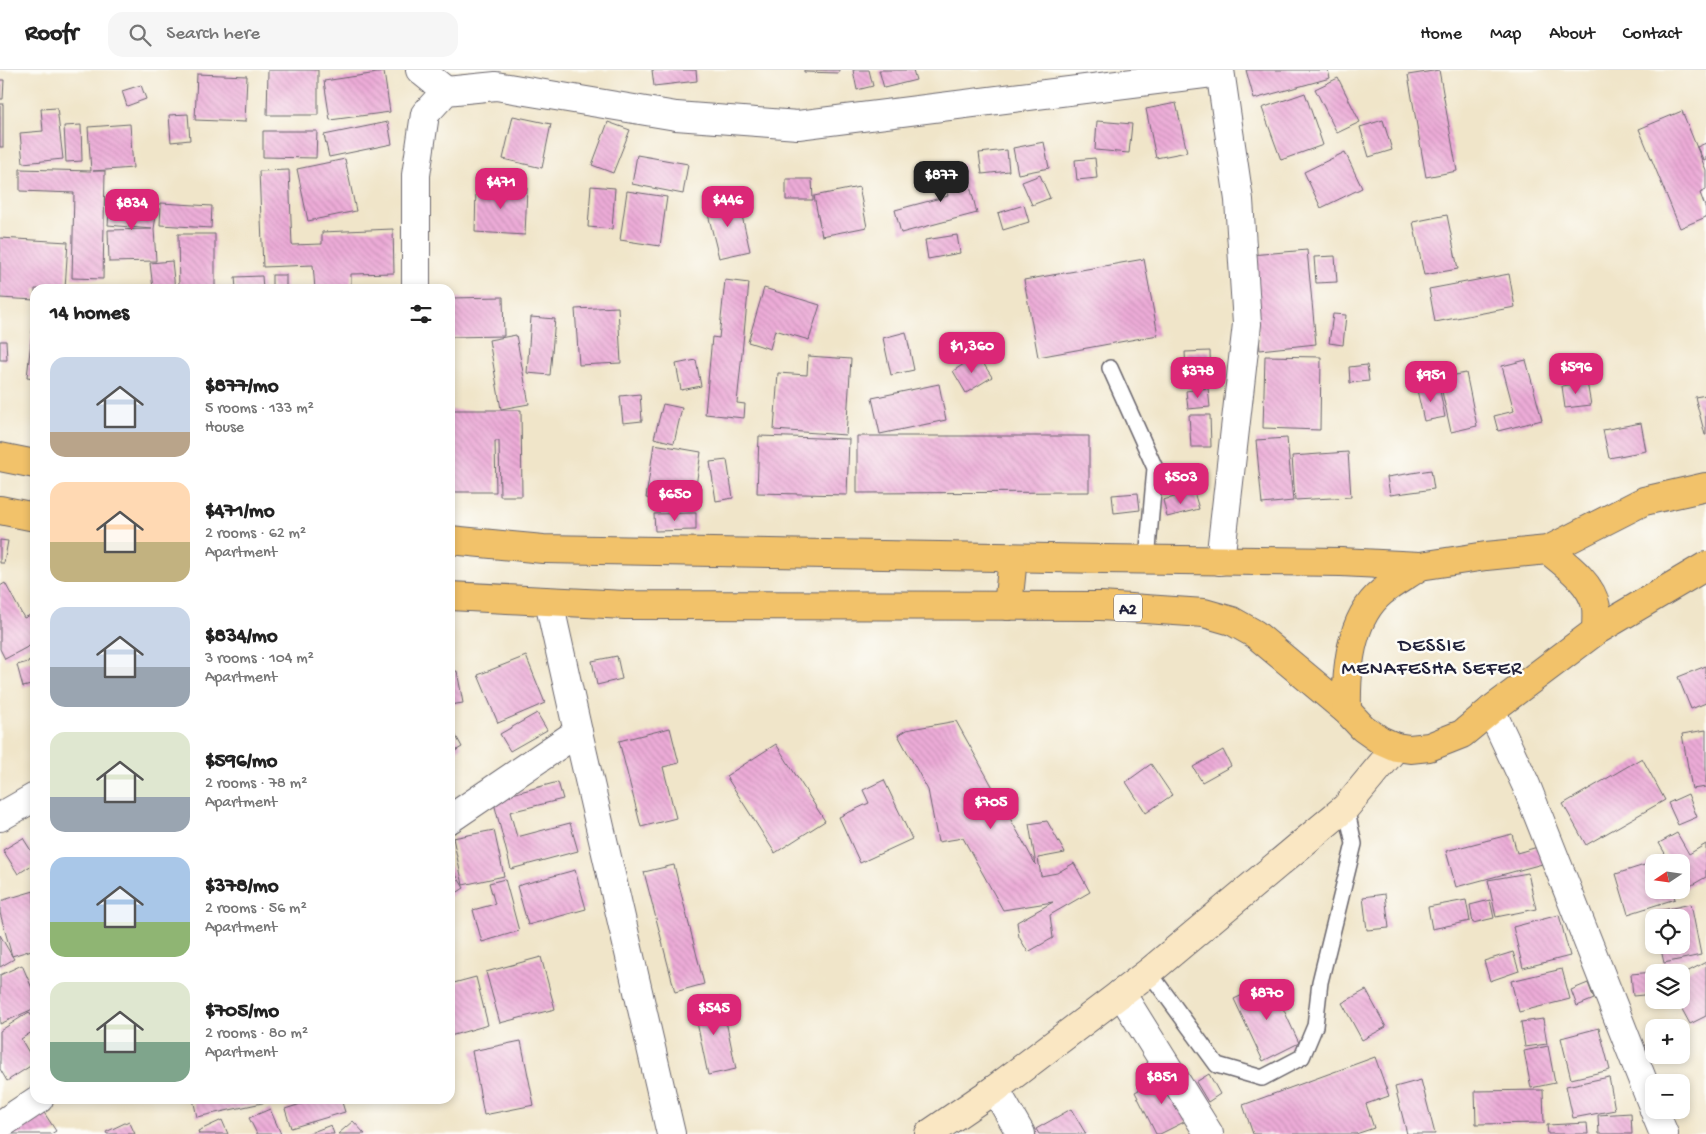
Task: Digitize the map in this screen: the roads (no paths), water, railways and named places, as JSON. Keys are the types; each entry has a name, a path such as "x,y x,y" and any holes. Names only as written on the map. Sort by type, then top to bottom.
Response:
{"highway":[{"path":"0,457 30,463"},
{"path":"455,540 543,549 1341,562 1420,566 1486,556 1548,550 1644,501 1706,487"},
{"path":"0,510 30,516"},
{"path":"1548,550 1578,574 1591,595 1596,606 1596,631"},
{"path":"1008,606 1013,558"},
{"path":"1347,711 1346,688 1349,660 1355,635 1366,611 1380,593 1420,566"},
{"name":"A2","path":"455,596 625,605 1102,606 1204,613 1232,621 1255,634 1347,711 1363,728 1380,740 1396,747 1410,749 1429,747 1462,734 1596,631 1706,566"}],"main road":[{"path":"929,1134 995,1089 1149,972 1346,807 1396,747"}],"street":[{"path":"420,70 446,91"},
{"path":"416,284 416,175 426,114 446,91 496,86 676,116 798,125 1220,71 1239,200 1248,324 1220,561"},
{"path":"550,602 578,732 671,1134"},
{"path":"1491,710 1526,785 1645,1086"},
{"path":"455,816 578,732"},
{"path":"0,817 30,800"},
{"path":"1121,993 1209,1134"},
{"path":"995,1089 1021,1134"},
{"path":"0,1125 32,1104"},
{"path":"1658,1119 1664,1134"}],"lane":[{"path":"1110,368 1155,468 1147,560"},
{"path":"1149,972 1217,1065 1262,1078 1302,1057 1315,1026 1320,982 1354,844 1346,807"}],"district":[{"name":"DESSIE MENAFESHA SEFER","path":"1432,656"}]}
